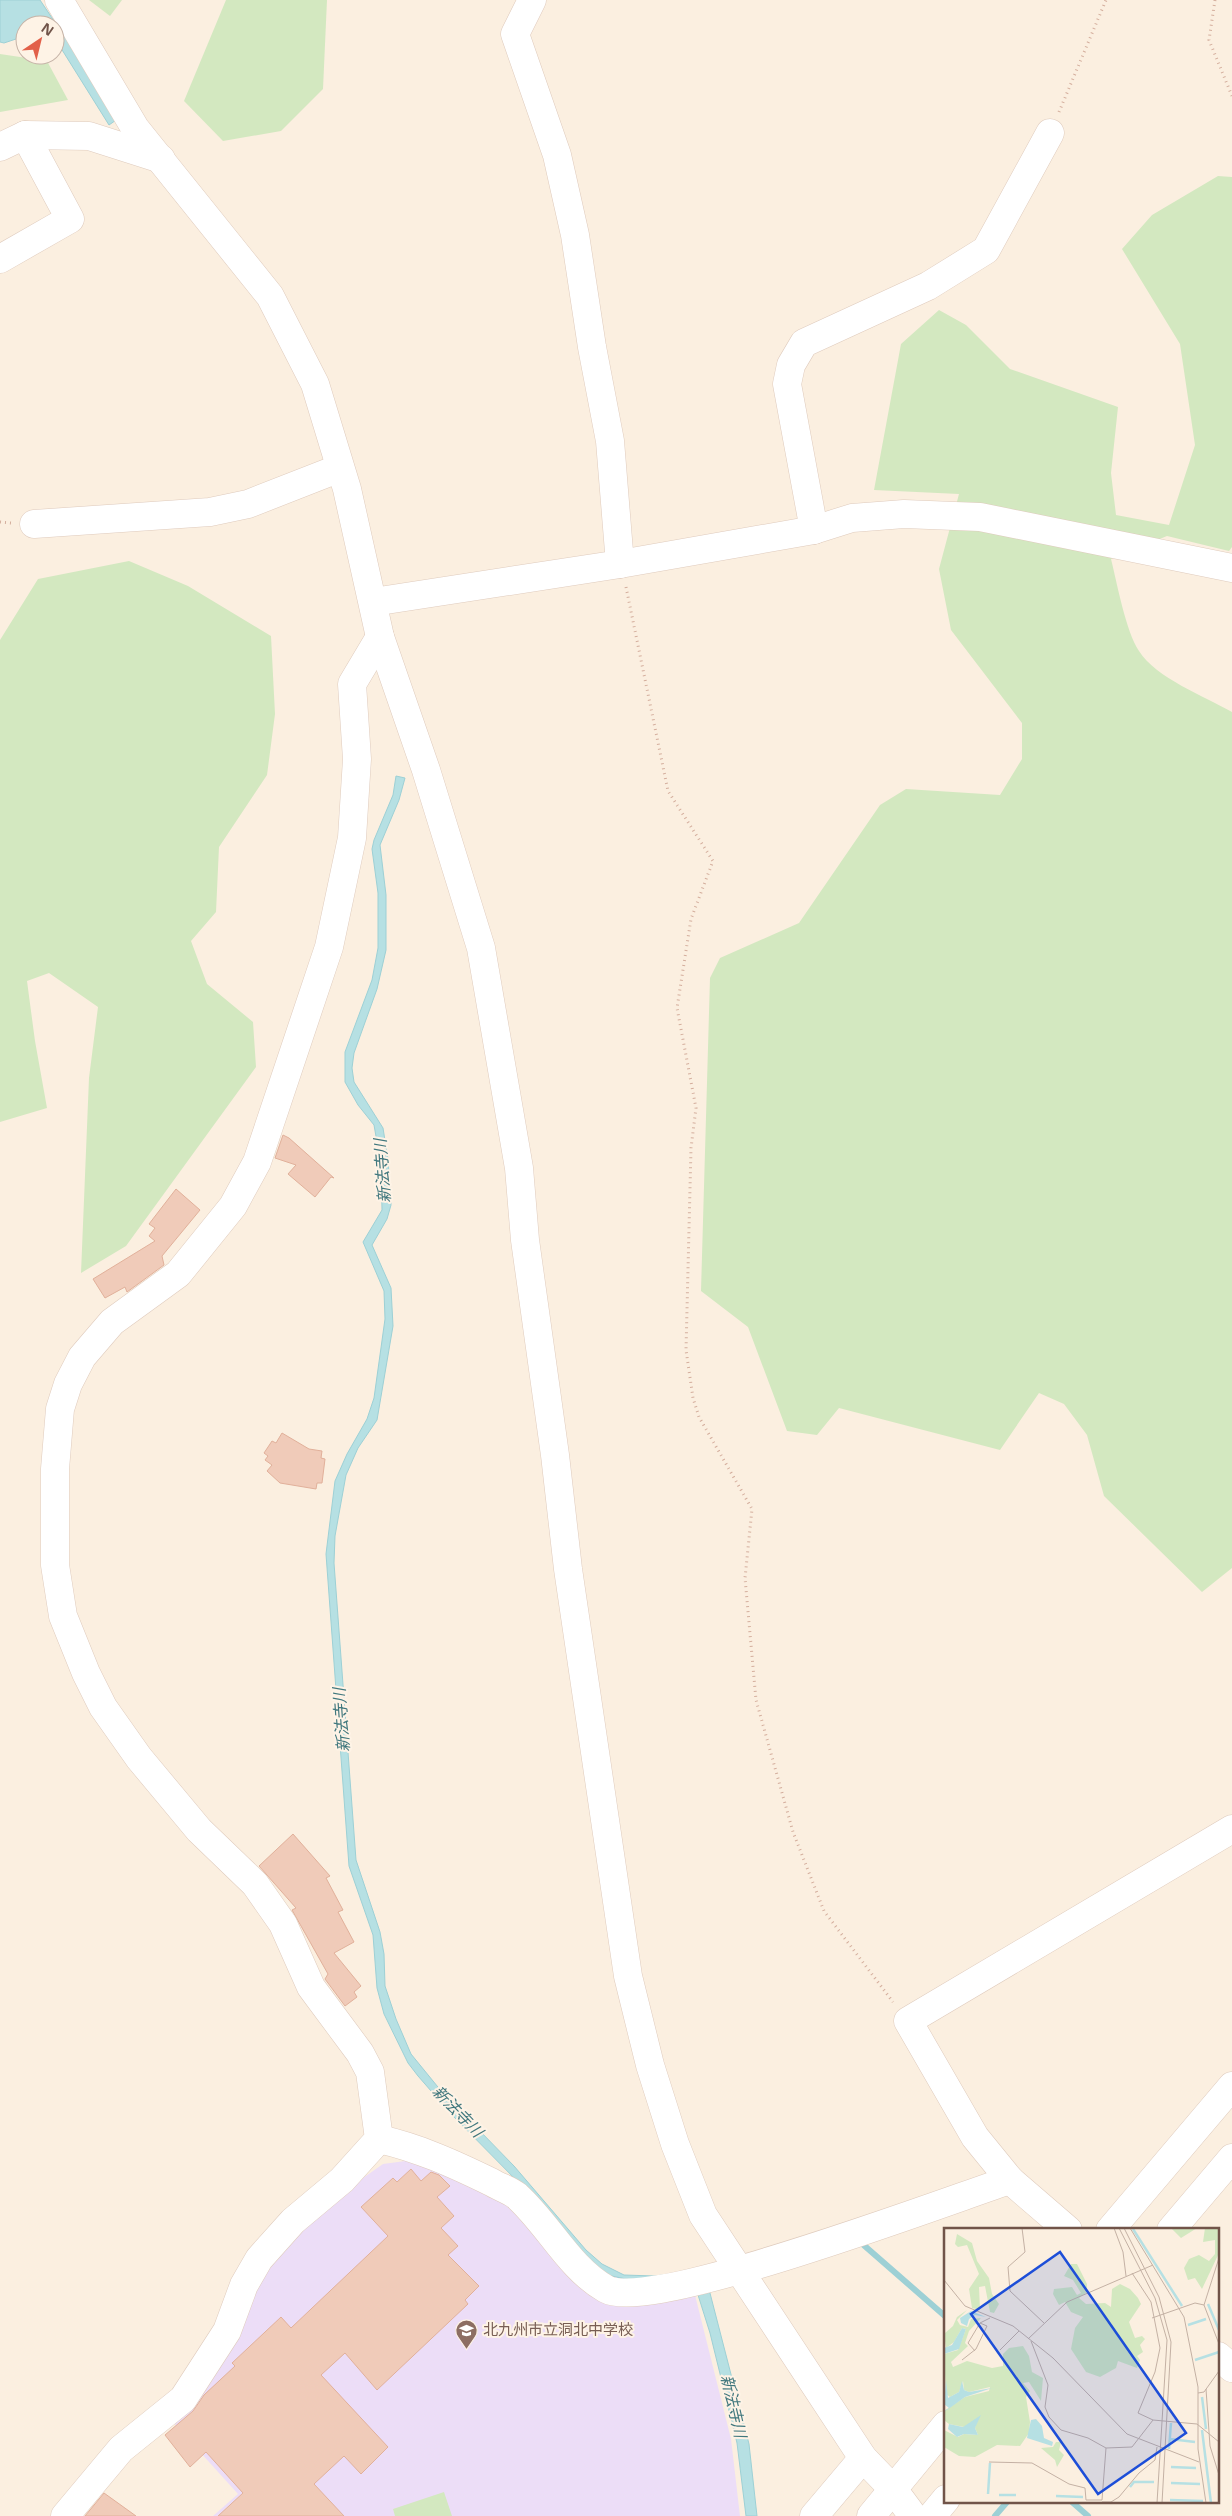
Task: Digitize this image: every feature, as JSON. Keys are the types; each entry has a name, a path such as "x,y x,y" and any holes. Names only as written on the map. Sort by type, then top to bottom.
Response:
{"street":[{"path":"59,0 136,128 270,296 315,384 340,468 380,637 459,874 481,948 519,1168 525,1240 555,1455 568,1569 628,1976 650,2064 675,2144 703,2215 742,2271 863,2458 893,2488 913,2516"},
{"path":"532,0 515,34 557,155 576,235 592,348 610,442 620,564"},
{"path":"814,530 787,384 791,365 804,343 928,286 986,250 1050,133"},
{"path":"0,147 25,135 89,136 161,159"},
{"path":"0,259 70,219 25,135"},
{"path":"34,524 210,512 248,504 340,468"},
{"path":"373,602 620,564 814,530 852,518 895,515 980,517 1232,568"},
{"path":"65,2516 121,2449 183,2399 227,2331 244,2285 259,2259 293,2221 342,2180 379,2138 370,2072 360,2053 311,1987 283,1924 255,1884 199,1830 139,1758 103,1707 86,1673 63,1616 55,1565 55,1468 60,1409 68,1384 82,1358 112,1322 178,1274 233,1206 257,1162 329,947 352,838 357,758 352,684 380,637"},
{"path":"1066,2228 1010,2180 975,2137 908,2021 1232,1829"},
{"path":"1112,2228 1232,2086"},
{"path":"379,2138 409,2146 458,2165 516,2195 552,2234 580,2269 607,2290 634,2294 742,2271 1010,2180"},
{"path":"1173,2228 1232,2158"},
{"path":"1220,2358 1232,2368"},
{"path":"871,2516 944,2427"},
{"path":"814,2516 863,2458"},
{"path":"932,2516 944,2501"}],"path":[{"path":"1050,133 1106,0"},
{"path":"1215,0 1209,40 1232,96"},
{"path":"620,564 635,623 668,790 713,861 691,919 677,1008 696,1108 692,1148 686,1350 693,1398 699,1417 752,1509 745,1578 756,1700 793,1832 824,1911 908,2021"}],"shaded area":[{"name":"北九州市立洞北中学校","path":"413,2160 507,2196 569,2266 695,2295 731,2439 740,2516 213,2516 238,2494 171,2420 266,2262 343,2192 383,2164"}],"green space":[{"path":"89,0 122,0 110,16"},
{"path":"226,0 327,0 323,89 281,131 223,141 184,101"},
{"path":"0,54 15,56 15,65 49,65 68,100 0,112"},
{"path":"1218,176 1232,177 1232,547 1229,551 1167,536 1111,559 1126,620 1134,643 1139,651 1157,670 1181,686 1232,712 1232,1568 1202,1592 1104,1496 1087,1435 1064,1404 1039,1393 1000,1450 839,1408 817,1435 787,1431 748,1327 701,1291 710,978 720,958 799,923 880,805 906,789 1000,795 1022,759 1022,723 951,630 939,569 959,494 874,490 901,344 939,310 966,325 1010,369 1118,407 1111,473 1116,515 1169,525 1195,445 1180,344 1122,249 1152,215"},
{"path":"129,561 188,586 271,636 275,714 267,775 219,847 216,912 191,941 207,984 253,1022 256,1067 126,1246 81,1273 89,1078 98,1007 49,973 27,981 47,1108 0,1122 0,640 38,579"},
{"path":"444,2492 452,2516 395,2516 393,2509"}],"water":[{"path":"0,0 40,0 50,15 15,15 15,39 4,43 0,42"},
{"path":"65,37 119,118 109,125 65,55"},
{"name":"新法寺川","path":"396,776 405,778 399,800 380,845 386,895 386,950 377,989 354,1053 352,1068 354,1082 383,1128 388,1159 391,1205 387,1219 372,1245 391,1288 393,1326 377,1420 358,1448 346,1475 335,1536 334,1563 356,1860 380,1932 384,1954 385,1986 396,2019 411,2054 442,2092 514,2166 586,2250 602,2264 624,2275 654,2276 682,2273 703,2266 749,2444 757,2516 746,2516 737,2443 710,2333 693,2279 655,2285 602,2274 520,2184 452,2115 418,2076 408,2063 384,2014 377,1988 373,1935 349,1866 326,1554 335,1481 347,1454 367,1419 374,1398 385,1319 384,1291 363,1242 382,1210 381,1165 374,1125 358,1105 345,1082 345,1052 372,980 378,948 378,893 372,849 393,795"}],"building":[{"path":"283,1135 289,1138 334,1178 331,1177 315,1197 288,1174 296,1165 275,1158"},
{"path":"176,1189 200,1210 162,1256 164,1265 127,1292 125,1287 105,1298 93,1279 155,1241 149,1236 155,1228 149,1224"},
{"path":"282,1433 309,1449 322,1451 321,1458 325,1459 322,1483 317,1483 316,1489 280,1483 267,1471 272,1465 265,1460 268,1456 264,1453 272,1441 276,1443"},
{"path":"293,1834 330,1876 326,1878 343,1910 338,1912 354,1942 334,1953 361,1986 354,1992 357,1997 345,2006 325,1979 328,1974 292,1910 296,1908 259,1866"},
{"path":"411,2169 421,2181 431,2172 439,2175 450,2186 437,2197 454,2216 441,2228 458,2246 448,2255 479,2286 465,2300 468,2304 377,2390 345,2353 321,2375 388,2447 361,2474 344,2456 314,2484 344,2516 218,2516 243,2493 206,2452 190,2467 165,2435 193,2411 204,2395 235,2366 232,2363 281,2317 291,2328 388,2236 361,2207 393,2178 397,2182"},
{"path":"104,2493 136,2516 85,2516"}],"waterway":[{"path":"859,2241 944,2315"},
{"path":"995,2516 1005,2504"},
{"path":"1074,2504 1088,2516"}],"place":[{"name":"北九州市立洞北中学校","path":"467,2349"}]}
